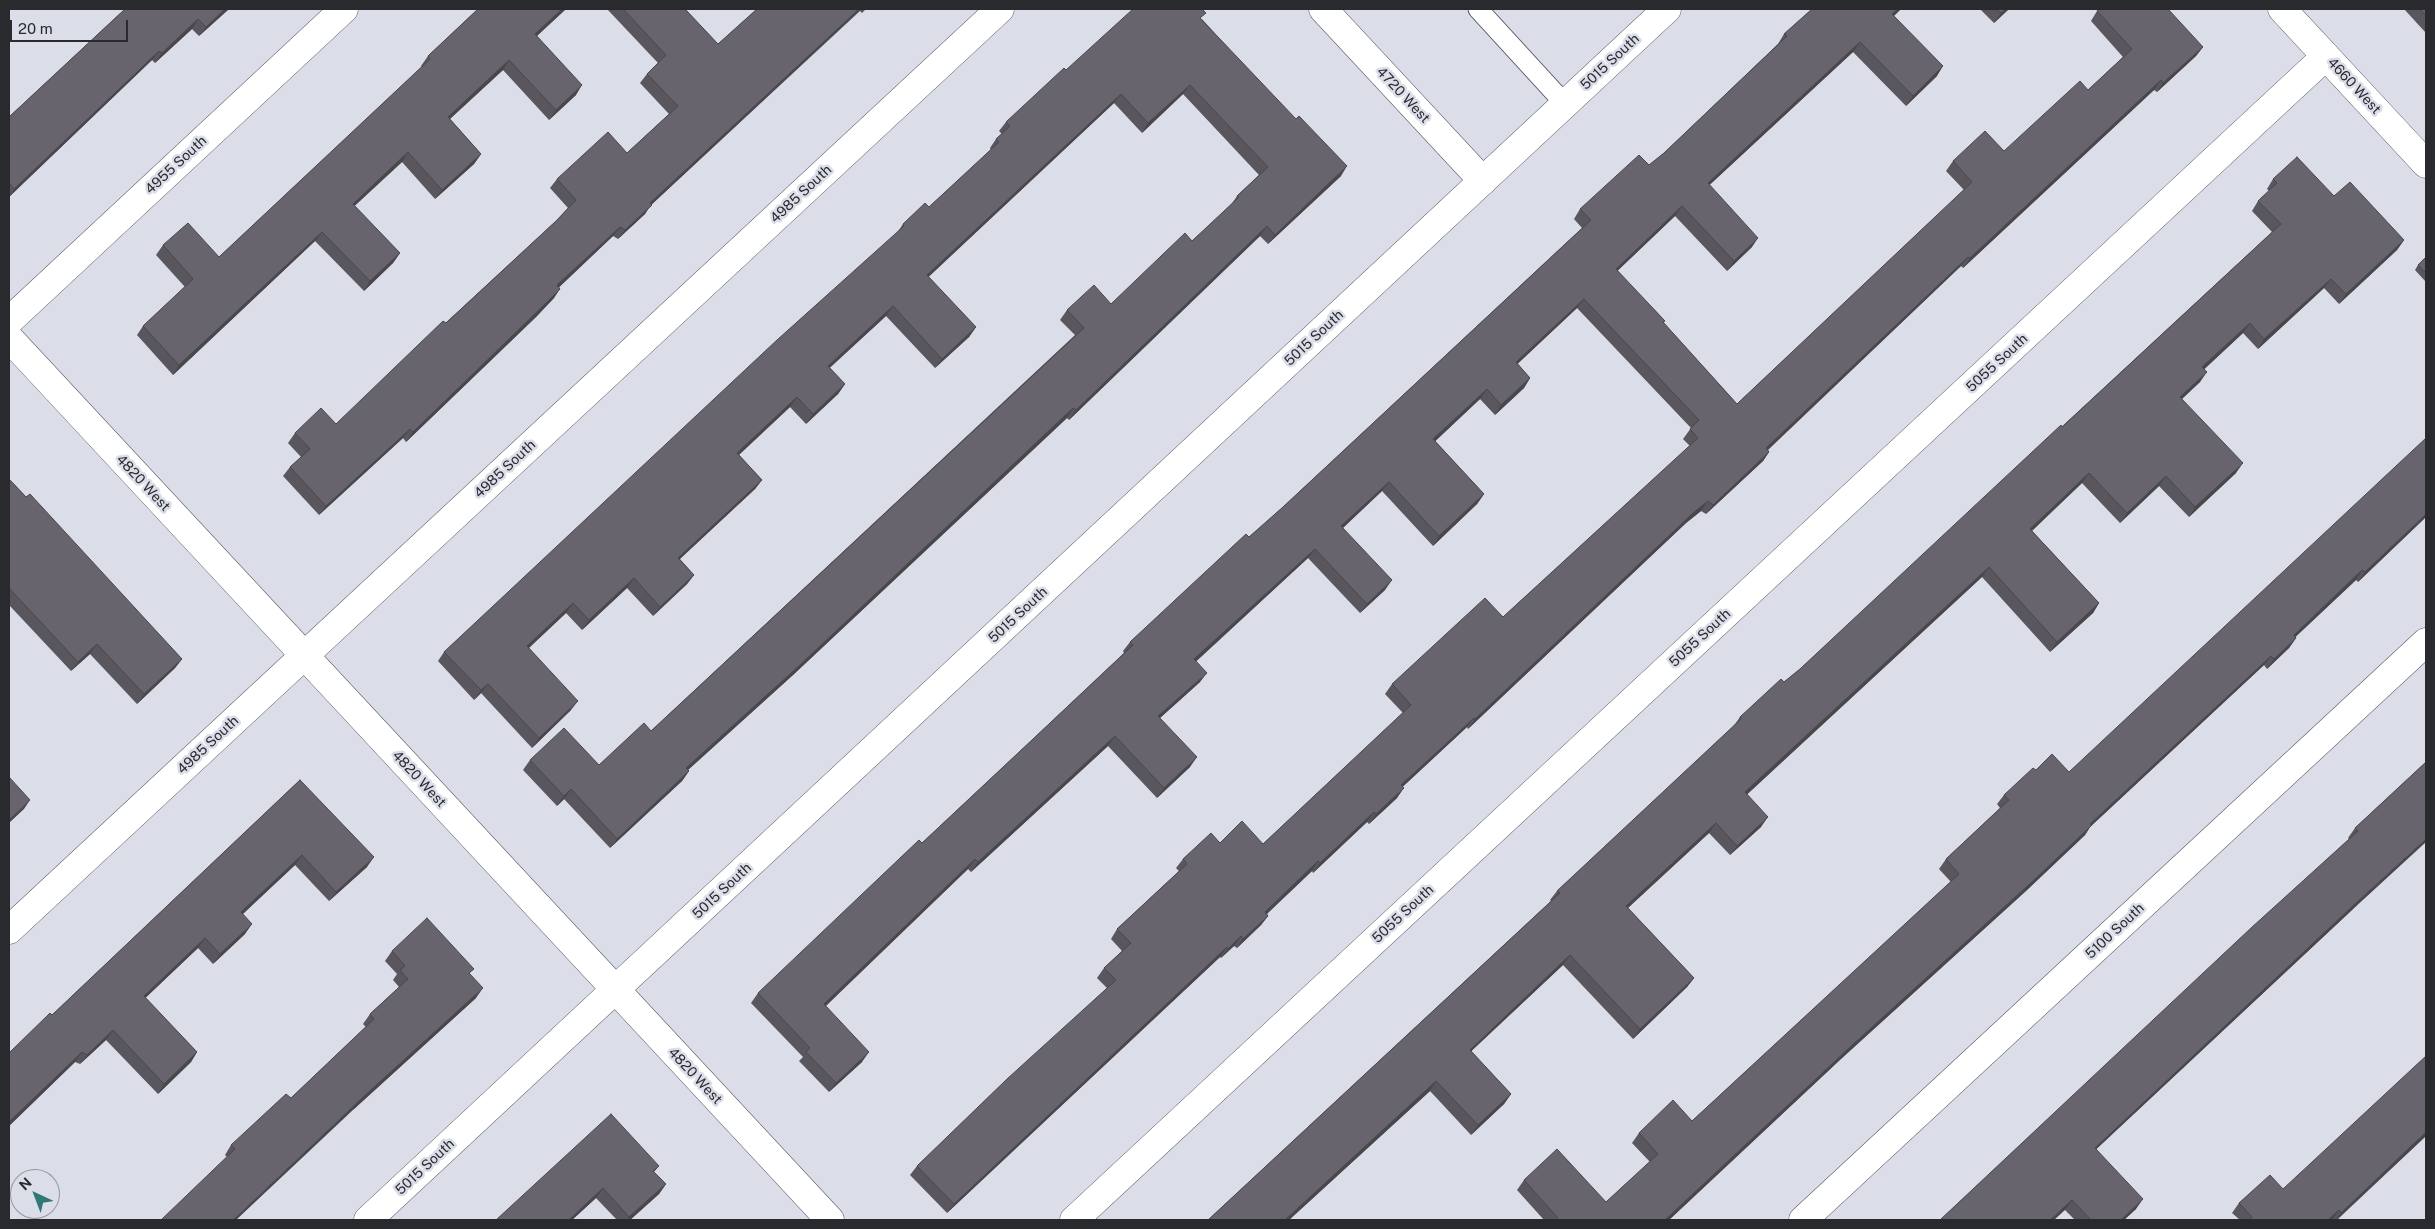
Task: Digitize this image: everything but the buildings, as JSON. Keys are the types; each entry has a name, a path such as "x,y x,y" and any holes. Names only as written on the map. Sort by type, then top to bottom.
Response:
{"street":[{"name":"4955 South","path":"9,321 344,9"},
{"name":"4985 South","path":"9,930 1000,9"},
{"name":"4720 West","path":"1323,9 1483,181"},
{"name":"5015 South","path":"368,1220 1667,9"},
{"name":"4660 West","path":"2282,9 2426,164"},
{"name":"5055 South","path":"1074,1220 2326,56"},
{"name":"4820 West","path":"9,338 830,1220"},
{"name":"5100 South","path":"1803,1220 2426,642"}],"lane":[{"path":"1478,9 1565,104"}]}
